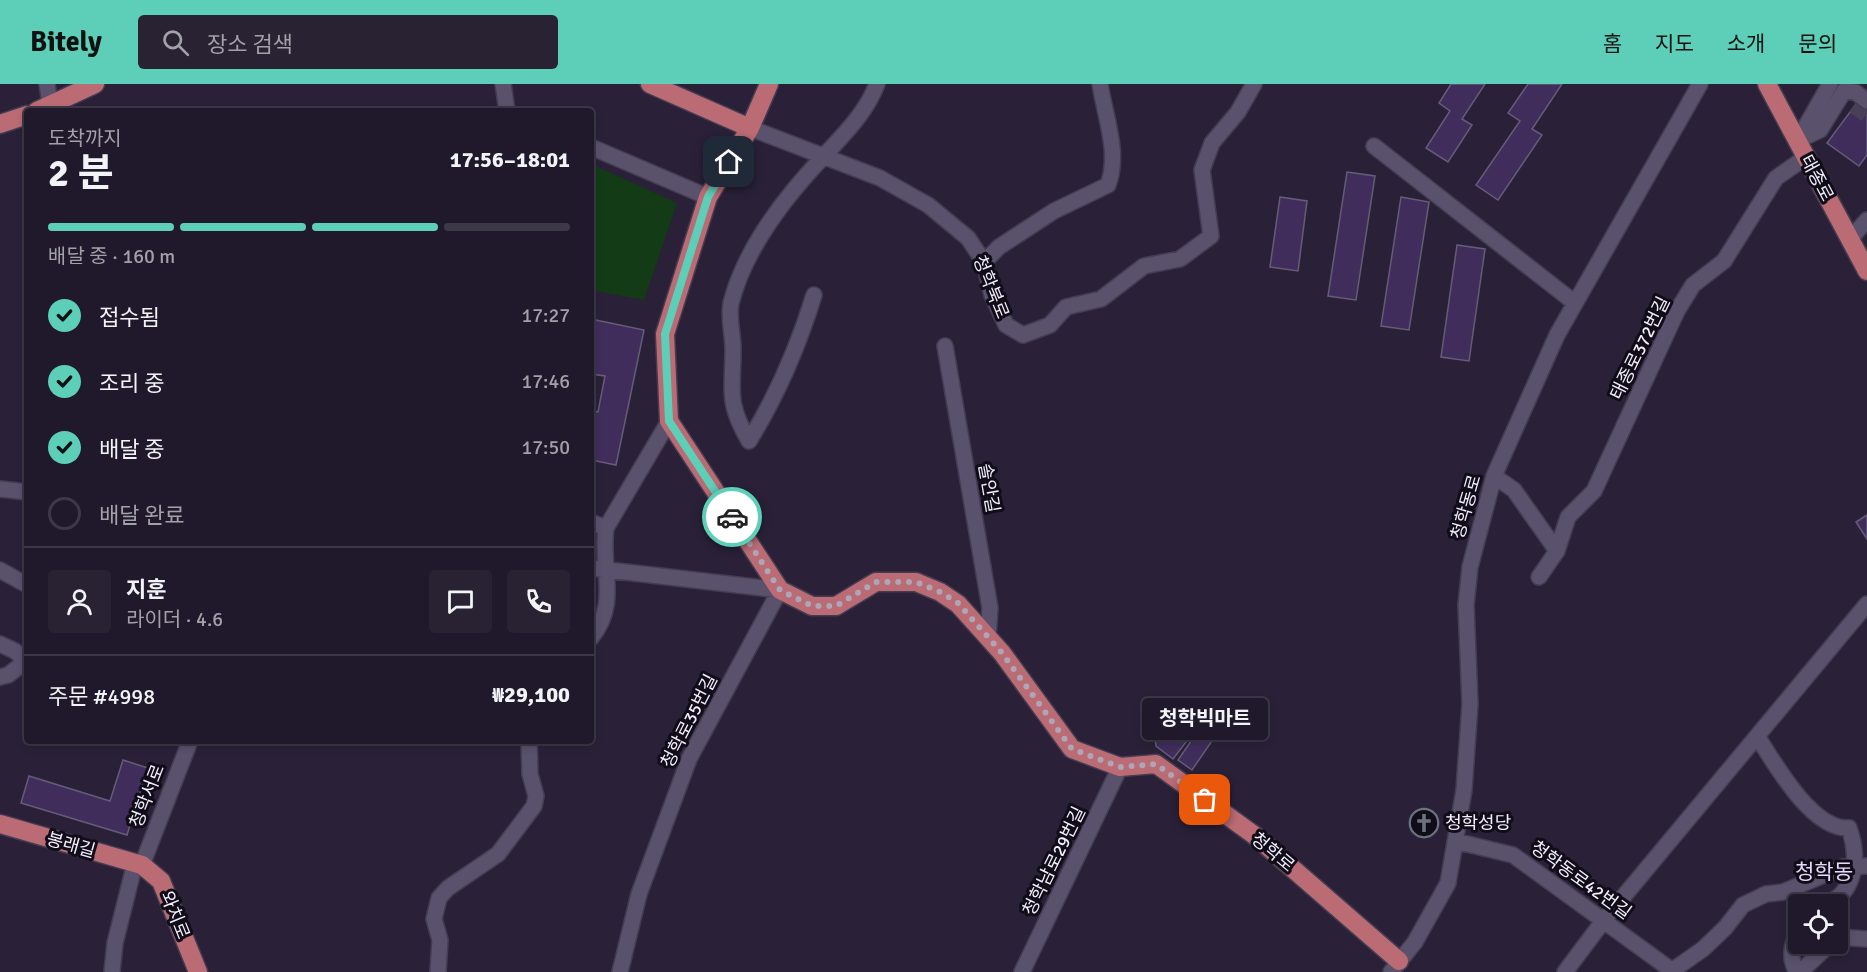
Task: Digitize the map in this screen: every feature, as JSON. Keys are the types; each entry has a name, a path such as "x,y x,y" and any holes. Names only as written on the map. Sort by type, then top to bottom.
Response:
{"main road":[{"path":"50,108 95,84"},
{"name":"청학북로","path":"650,84 750,128"},
{"path":"769,84 750,128 708,197 665,334 669,421 780,590"},
{"name":"태종로","path":"1767,84 1867,272"},
{"path":"0,124 24,115"},
{"name":"청학로","path":"780,590 812,606 836,606 876,582 916,582 958,603 988,638 1072,749 1120,767 1156,764 1254,835 1395,967"},
{"name":"봉래길","path":"0,824 138,864"},
{"name":"와치로","path":"138,864 161,881 198,972"}],"street":[{"path":"46,108 47,84"},
{"path":"503,84 507,108"},
{"path":"814,295 792,358 772,403 749,441 737,420 730,394 733,350 731,305 743,271 782,202 848,131 877,84"},
{"path":"984,262 999,247 1054,212 1108,185 1113,169 1113,152 1100,84"},
{"name":"청학북로","path":"750,128 880,178 928,205 968,238 984,262 992,295 1006,325 1023,334 1050,325 1066,307 1101,299 1144,266 1180,259 1212,236 1202,170 1212,143 1239,112 1254,84"},
{"name":"청학동로","path":"1395,967 1415,942 1448,883 1464,790 1470,704 1466,604 1470,567 1494,476 1557,334 1700,84"},
{"path":"1801,149 1811,121 1830,84"},
{"path":"1801,149 1820,130 1830,128 1845,106 1860,104"},
{"path":"1374,146 1575,303"},
{"path":"594,148 708,197"},
{"name":"태종로372번길","path":"1539,578 1557,551 1568,518 1594,491 1677,311 1693,285 1724,261 1776,178 1801,149"},
{"path":"1850,239 1867,220"},
{"name":"솔안길","path":"945,346 990,608 988,638"},
{"path":"594,634 602,624 608,603 599,569 606,528 669,421"},
{"path":"1494,476 1514,490 1557,551"},
{"path":"0,489 24,492"},
{"path":"594,523 606,528"},
{"path":"599,569 780,590"},
{"path":"0,570 24,583"},
{"name":"청학로35번길","path":"620,972 646,874 689,759 780,590"},
{"path":"1565,972 1604,920 1867,604"},
{"path":"0,644 15,651 24,661"},
{"path":"0,677 8,675 24,664"},
{"path":"1757,736 1800,798 1815,814 1832,826 1849,828 1862,865"},
{"name":"청학서로","path":"112,972 115,943 138,864 189,744"},
{"path":"438,972 440,940 434,919 438,898 447,888 498,854 534,806 536,796 530,774 529,744"},
{"name":"청학남로29번길","path":"1022,972 1120,767"},
{"name":"청학동로42번길","path":"1455,841 1512,855 1673,971"},
{"path":"1842,894 1862,865"},
{"path":"1673,971 1703,949 1725,928 1743,905 1766,894 1783,892 1843,867 1862,865"},
{"path":"1848,938 1867,939"},
{"path":"1792,954 1793,966 1798,972 1819,954"}],"green space":[{"path":"594,165 677,203 644,300 594,291"}],"building":[{"path":"1451,84 1485,84 1462,119 1472,125 1448,162 1426,148 1450,111 1439,103"},
{"path":"1528,84 1562,84 1532,129 1542,135 1498,200 1476,185 1520,121 1508,113"},
{"path":"1856,104 1867,112 1867,155 1859,166 1827,143"},
{"path":"1347,172 1375,176 1356,300 1328,296"},
{"path":"1280,197 1307,201 1298,271 1270,267"},
{"path":"1401,197 1429,202 1409,330 1381,326"},
{"path":"1457,245 1485,249 1469,361 1441,357"},
{"path":"594,320 644,330 616,465 594,461 594,411 598,412 605,376 594,374"},
{"path":"1867,515 1867,539 1856,522"},
{"path":"1166,712 1193,733 1173,759 1156,746 1154,729"},
{"path":"1198,731 1202,734 1204,731 1214,738 1192,770 1178,760"},
{"path":"123,760 148,768 127,835 21,803 29,776 110,801"}],"tunnel":[{"path":"1854,106 1867,116"}],"way so far":[{"path":"732,517 780,590 812,606 836,606 876,582 898,580 916,582 940,592 958,603 1002,653 1072,749 1120,767 1156,764 1205,800"}],"place":[{"name":"청학빅마트","path":"1205,800"},
{"name":"청학성당","path":"1424,823"}],"district":[{"name":"청학동","path":"1824,872"}],"route":[{"path":"729,162 708,197 665,334 669,421 732,517"}]}
